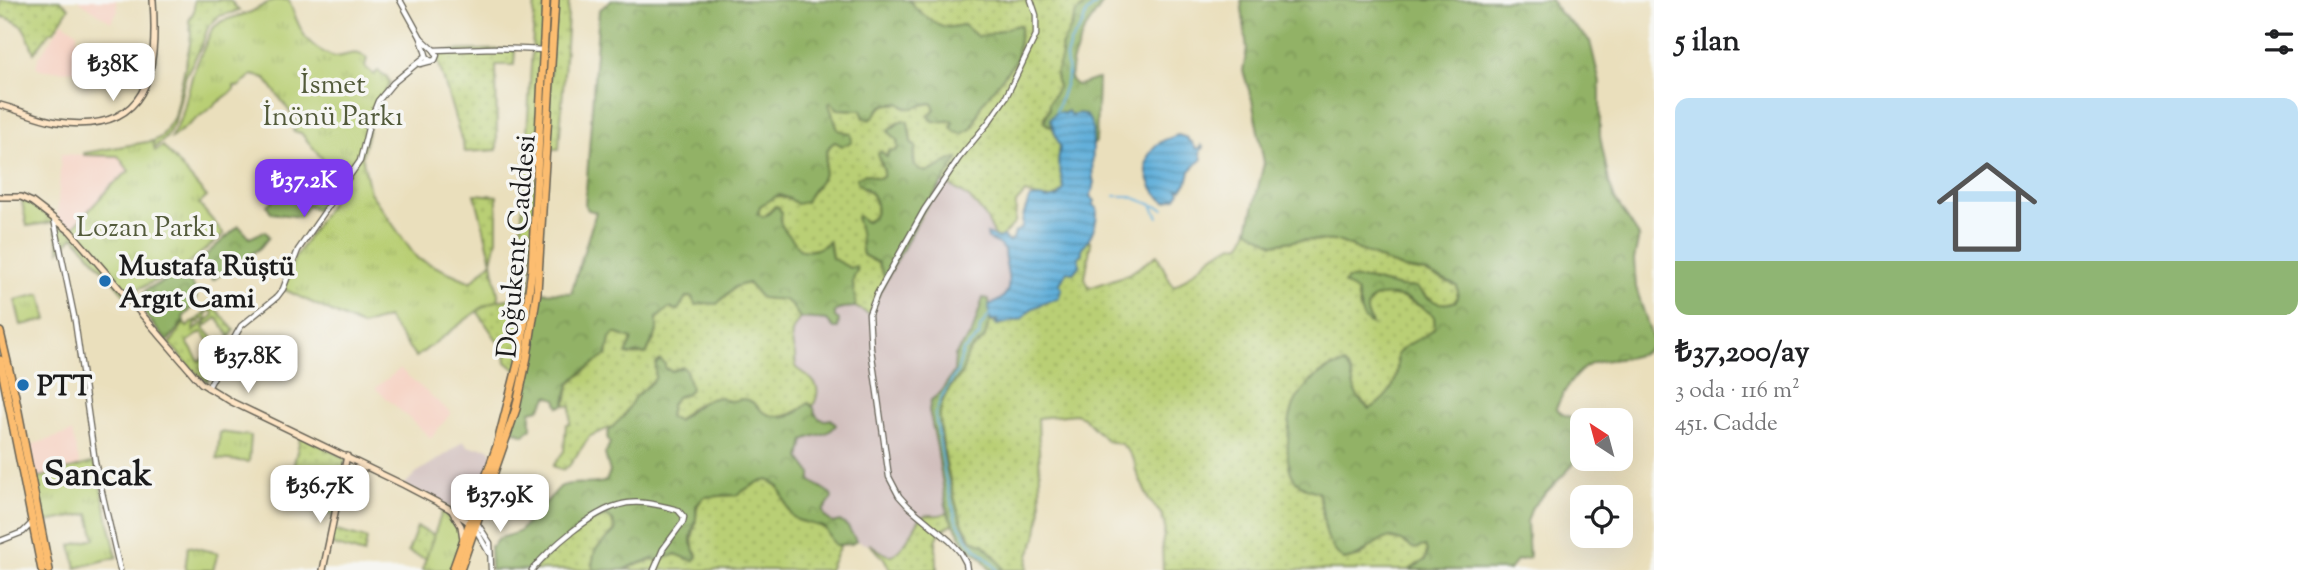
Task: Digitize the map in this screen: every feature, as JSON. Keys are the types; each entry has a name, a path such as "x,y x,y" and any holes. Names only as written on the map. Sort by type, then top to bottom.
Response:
{"main road":[{"path":"0,105 44,119 70,123 99,121 130,108 144,92 151,72 153,0"},
{"name":"Doğukent Caddesi","path":"453,570 466,543 516,409 527,357 537,292 547,51 546,0"},
{"name":"Doğukent Caddesi","path":"473,523 509,406 527,313 547,51 555,0"},
{"path":"0,197 21,197 54,218 82,244 192,375 208,388 374,471"},
{"path":"0,332 49,570"},
{"path":"0,360 42,570"},
{"path":"349,459 473,523"},
{"path":"341,485 349,459"},
{"path":"323,570 349,459"},
{"path":"345,476 356,468 365,468"},
{"path":"450,509 461,510 467,507 482,491"},
{"path":"450,509 461,526 466,543"},
{"name":"Doğukent Caddesi","path":"460,570 466,543"}],"street":[{"path":"400,0 428,57 435,60 450,49"},
{"path":"967,570 960,552 908,506 889,477 869,314 877,294 924,211 959,158 988,124 1006,97 1036,35 1036,15 1031,0"},
{"path":"421,38 438,56"},
{"path":"208,388 241,326 283,289 298,250 360,161 369,124 378,102 393,83 428,57 428,52 433,50 494,48 547,51"},
{"path":"54,218 75,321 95,461 120,570"},
{"path":"531,570 579,527 609,509 629,503 671,508 678,510 684,517 684,522 663,549 654,570"},
{"path":"0,541 23,532 33,522"},
{"path":"473,523 491,557"},
{"path":"473,523 489,540 491,570"},
{"path":"23,532 36,538"},
{"path":"466,543 476,538 482,539"}],"shaded area":[{"path":"78,0 116,0 118,11 111,22"},
{"path":"63,22 77,32 77,71 41,70 36,66 39,57"},
{"path":"61,154 118,156 130,171 111,186 70,231 57,221"},
{"path":"942,182 965,195 987,219 995,237 990,234 987,238 997,243 1004,251 1009,285 1006,295 1000,301 989,305 983,299 972,333 955,354 954,372 940,394 932,431 947,512 921,517 900,551 888,555 878,548 856,541 855,536 825,517 823,511 832,498 831,494 811,481 811,473 800,458 804,440 813,435 819,436 830,420 823,420 815,414 813,406 816,400 816,385 809,375 796,368 795,352 790,338 800,318 827,320 834,328 835,312 838,309 855,307 868,313"},
{"path":"400,369 451,413 431,438 375,388"},
{"path":"72,432 80,466 31,480 25,447"},
{"path":"463,441 470,447 489,448 494,455 473,502 455,510 404,485 416,473"}],"green space":[{"path":"0,0 60,0 69,8 54,31 50,32 34,53 24,29 0,16"},
{"path":"194,0 230,0 239,11 219,16 208,27 186,75 175,121 166,138 154,149 153,141 161,137 174,117 190,44 189,21 194,11"},
{"name":"İsmet İnönü Parkı","path":"273,0 289,0 300,28 315,47 334,57 355,53 362,55 367,58 365,67 374,75 378,71 387,77 390,84 374,108 362,156 370,192 418,259 471,282 492,261 499,300 484,306 416,357 387,318 362,326 283,289 294,259 343,184 301,133 293,131 298,123 265,78 252,75 238,87 234,86 234,90 170,139 182,116 193,73 212,29 222,21 251,12"},
{"path":"535,0 546,0 529,299 517,371 506,362 505,352 477,311 494,301 517,298"},
{"path":"555,0 569,0 559,149 545,149"},
{"path":"612,0 909,0 942,26 964,25 978,37 1021,25 1016,60 981,105 972,128 962,134 951,127 951,120 931,120 929,116 935,109 932,103 912,108 899,103 886,104 870,120 864,118 861,110 838,109 831,102 829,104 838,130 851,134 852,142 842,146 835,142 831,145 826,155 823,177 806,202 797,204 779,195 760,206 758,214 763,217 778,207 782,213 782,225 799,249 815,250 829,241 832,258 850,268 856,266 853,284 855,307 842,308 835,312 835,317 839,320 838,328 834,328 827,320 800,318 787,301 761,298 748,283 735,287 717,304 695,305 692,297 686,297 678,310 669,308 657,318 657,331 646,354 626,354 632,339 615,333 610,338 607,355 570,383 564,405 559,407 556,399 548,396 539,409 531,411 531,428 524,435 508,428 537,292 571,293 596,212 588,210 585,205 599,10"},
{"path":"909,0 1091,0 1076,13 1061,52 1056,74 1058,87 1044,117 1046,124 1053,128 1060,147 1058,162 1064,189 1051,198 1025,193 1016,203 1015,223 1001,237 995,237 983,214 970,199 945,182 934,170 923,172 915,166 916,147 911,142 910,130 899,121 888,131 897,140 898,148 887,152 887,157 883,154 879,159 884,170 883,177 865,174 863,188 875,200 876,210 875,215 866,222 860,218 863,255 878,263 886,280 869,314 855,307 853,284 856,267 850,268 832,258 830,243 827,242 823,248 800,250 790,241 783,229 779,221 782,213 778,207 775,206 765,216 758,214 760,206 775,196 806,202 820,181 830,146 847,133 838,130 828,104 831,102 838,109 861,110 864,118 873,118 881,108 890,104 899,103 905,108 932,103 935,109 929,116 931,120 951,120 951,127 962,134 974,126 981,105 1016,60 1021,25 978,37 964,27 937,24"},
{"path":"1091,0 1105,0 1084,31 1072,63 1070,79 1076,85 1098,79 1096,142 1093,145 1090,123 1084,115 1062,112 1050,119 1053,128 1044,122 1049,103 1058,87 1056,74 1062,55 1061,46 1076,13"},
{"path":"1241,0 1551,0 1559,12 1590,41 1600,83 1600,136 1609,182 1615,199 1639,236 1634,260 1636,287 1654,344 1641,354 1585,367 1566,390 1556,408 1570,417 1570,468 1532,507 1527,522 1529,558 1516,561 1509,570 1409,570 1425,560 1425,546 1414,549 1392,538 1377,542 1355,557 1344,560 1327,537 1318,492 1300,485 1292,475 1288,453 1290,417 1304,389 1318,375 1344,364 1351,374 1358,396 1370,409 1389,393 1397,372 1397,355 1435,327 1434,316 1413,301 1388,295 1376,297 1368,304 1367,312 1372,325 1362,315 1357,292 1344,284 1347,279 1367,279 1400,287 1416,287 1429,299 1439,303 1456,301 1458,292 1457,286 1426,272 1404,269 1338,241 1300,240 1273,244 1248,229 1264,163 1252,100 1243,71 1247,49"},
{"path":"515,49 514,65 496,65 497,150 465,152 437,57 443,51"},
{"path":"903,120 908,122 911,142 916,147 914,161 918,168 928,172 959,158 924,210 886,280 878,263 863,255 856,218 858,216 866,222 871,220 876,212 876,203 856,178 866,174 883,177 884,170 878,154 881,151 887,157 889,150 895,151 898,148 897,140 888,131"},
{"name":"Lozan Parkı","path":"153,141 155,151 163,146 207,197 199,204 224,234 183,268 125,295 74,236 60,251 54,222 27,226 21,197 70,231 111,186 129,171 118,156 84,153"},
{"path":"311,168 327,186 335,182 337,186 316,210 308,205 300,217 271,213 267,205"},
{"path":"475,194 497,196 497,239 492,261"},
{"path":"239,226 250,238 265,231 269,237 260,248 213,280 205,269 193,266"},
{"path":"1248,229 1273,244 1300,240 1338,241 1404,269 1426,272 1457,286 1456,301 1439,303 1429,299 1416,287 1400,287 1367,279 1350,286 1357,292 1360,311 1372,322 1366,312 1370,302 1377,296 1386,295 1397,296 1427,311 1434,316 1435,327 1397,355 1391,390 1370,409 1355,394 1351,372 1332,366 1319,374 1296,401 1304,487 1318,492 1331,545 1345,560 1361,556 1380,538 1387,538 1402,541 1411,547 1425,546 1425,560 1409,570 1163,570 1162,545 1165,528 1162,515 1149,500 1134,460 1121,444 1107,441 1083,417 1075,414 1038,418 1041,508 1036,539 1029,555 1027,570 1003,570 986,547 972,539 960,520 940,424 940,409 946,392 961,375 968,353 982,340 988,323 996,320 999,325 1022,319 1031,309 1059,297 1059,285 1067,271 1073,273 1080,265 1078,257 1089,240 1091,243 1085,278 1089,288 1129,274 1157,255 1173,287 1222,250 1242,244"},
{"path":"181,273 192,284 196,300 167,342 134,301 147,289"},
{"path":"744,283 751,285 768,299 783,299 800,318 793,330 792,341 796,368 817,387 813,406 811,404 791,414 774,417 763,412 751,401 740,399 734,402 713,398 693,406 677,421 669,417 671,405 676,397 691,389 683,367 672,371 656,364 655,379 628,408 617,425 590,436 569,466 562,470 553,466 564,451 566,425 570,424 571,406 564,405 569,385 607,355 610,338 615,333 632,339 629,355 646,354 657,333 657,319 669,308 678,309 684,299 690,296 698,305 723,299 735,287"},
{"path":"41,294 47,320 21,325 15,300"},
{"path":"983,298 989,299 991,321 985,338 970,350 962,372 944,398 940,419 941,435 948,474 964,528 972,540 984,544 1000,562 1003,570 990,570 981,557 966,546 947,512 929,410 931,400 940,393 954,372 955,355 972,333"},
{"path":"210,301 234,330 227,342 229,335 217,318 207,325 205,322 214,315 211,310 205,315 207,318 195,323 194,331 203,323 204,328 221,347 215,349 202,332 187,342 199,361 208,355 215,365 207,382 170,344 184,323 187,327 205,313"},
{"path":"660,360 665,364 665,369 672,371 683,367 686,370 691,389 676,397 671,405 669,417 677,421 702,403 721,397 728,401 748,400 770,415 781,416 796,413 808,403 820,418 831,419 836,425 833,429 804,440 800,458 811,473 811,481 831,494 832,498 823,511 825,517 833,523 840,521 848,527 856,541 852,544 835,545 824,527 797,520 791,515 779,487 769,480 758,482 736,495 704,497 696,506 691,543 697,557 693,561 676,554 623,570 594,570 592,565 595,550 615,531 613,521 606,516 579,527 532,570 491,570 490,546 493,546 497,539 519,532 560,487 606,481 610,472 605,454 610,443 607,437 609,430 624,416 634,398 655,379 656,364"},
{"path":"220,432 251,436 249,462 217,459"},
{"path":"301,435 346,459 335,516 285,500"},
{"path":"95,462 117,557 76,568 71,545 95,539 89,514 40,523 31,480"},
{"path":"762,480 776,484 787,509 796,519 823,527 834,543 840,546 829,570 623,570 653,559 658,561 669,555 676,554 687,559 697,554 693,536 697,507 701,500 704,497 736,495"},
{"path":"444,506 451,510 463,533 453,570 422,570"},
{"path":"947,512 953,524 945,528 937,538 937,570 890,570 884,558 869,544 889,555 894,554 903,546 921,517"},
{"path":"603,516 611,518 615,531 597,553 592,565 594,570 532,570 579,527"},
{"path":"417,527 434,535 426,559 408,552"},
{"path":"332,530 367,539 364,554 329,544"},
{"path":"188,546 218,553 213,570 185,570"}],"water":[{"path":"1067,111 1071,115 1082,114 1088,118 1092,127 1094,188 1090,196 1097,208 1094,229 1078,257 1080,265 1073,273 1067,271 1059,285 1062,288 1058,299 1031,309 1022,319 997,325 997,320 990,320 989,305 997,302 1007,292 1008,274 1004,251 988,239 987,234 998,238 1003,236 1008,242 1013,239 1015,232 1022,228 1030,198 1058,197 1064,189 1058,162 1060,147 1050,119 1056,112 1064,114"},
{"path":"1178,135 1188,138 1196,149 1201,145 1203,147 1200,152 1202,159 1190,171 1187,183 1182,189 1178,189 1180,192 1176,198 1166,202 1156,193 1149,180 1148,157 1157,145"}],"waterway":[{"path":"1056,112 1068,76 1066,57 1070,43 1083,24 1086,13 1101,0"},
{"path":"1115,196 1129,196 1164,209"},
{"path":"1153,207 1158,217"},
{"path":"990,314 980,328 979,336 963,351 957,372 942,396 935,414 945,476 956,520 970,543 997,570"}],"place":[{"name":"Mustafa Rüştü Argıt Cami","path":"105,281"},
{"name":"PTT","path":"23,385"}],"district":[{"name":"Sancak","path":"98,473"}]}
